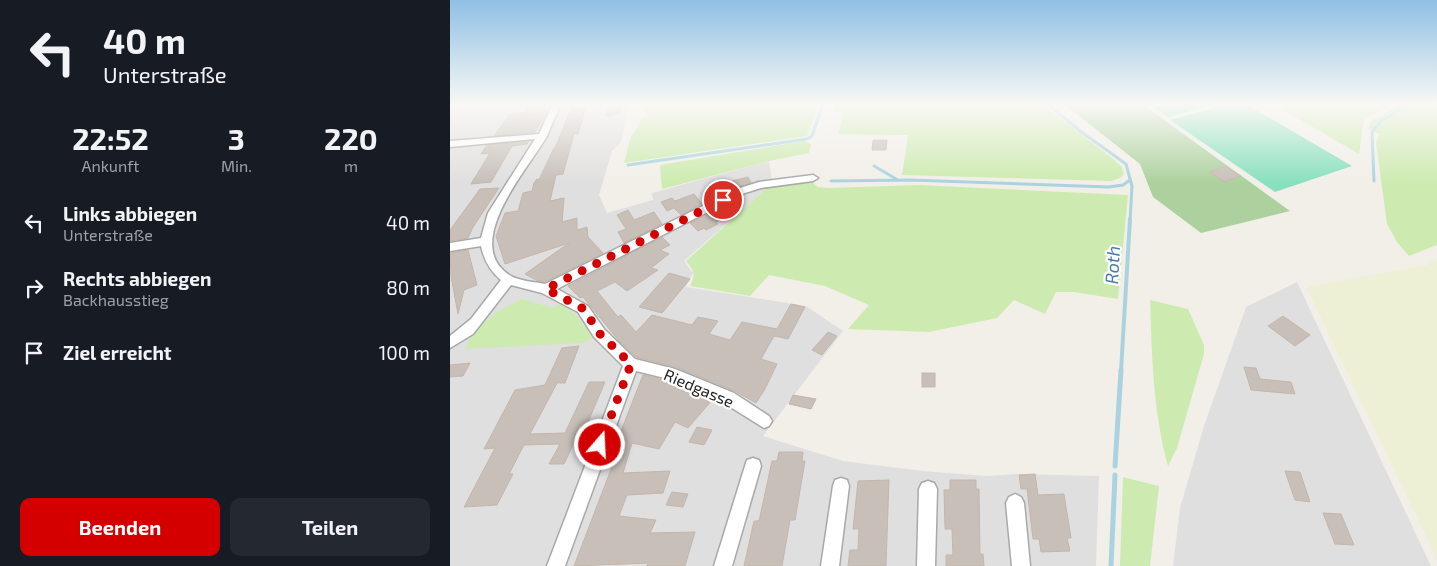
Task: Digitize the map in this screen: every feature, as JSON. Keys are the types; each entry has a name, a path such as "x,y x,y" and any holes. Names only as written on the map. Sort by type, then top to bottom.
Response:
{"street":[{"path":"545,130 488,226 486,241 489,257 498,272 508,280 546,289 584,309 599,333 631,364 556,566"},
{"path":"450,144 542,136"},
{"path":"546,289 741,191 758,185 813,178"},
{"path":"450,247 486,241"},
{"path":"450,343 468,332 476,324 508,280"},
{"name":"Riedgasse","path":"631,364 676,375 729,398 764,421"},
{"path":"723,566 754,466"},
{"path":"830,566 841,486"},
{"path":"926,566 928,489"},
{"path":"1015,502 1021,566"}],"shaded area":[{"path":"450,130 623,130 621,142 612,151 599,195 607,213 653,200 652,193 769,161 772,181 766,189 684,261 693,273 686,287 806,306 843,331 763,436 843,461 923,471 987,476 1017,474 1099,476 1096,566 450,566"},
{"path":"1297,282 1431,566 1173,566 1180,508 1204,426 1246,307"}],"green space":[{"path":"635,130 809,130 807,136 624,163 630,139"},
{"path":"839,130 1076,130 1122,167 1124,174 1120,178 1111,181 902,175 908,135 838,134"},
{"path":"1097,130 1179,130 1290,211 1201,233 1153,197 1140,164"},
{"path":"1185,130 1291,130 1352,166 1275,192"},
{"path":"1318,130 1362,130 1359,154"},
{"path":"1371,130 1437,130 1437,245 1409,256 1397,242 1387,224 1376,142 1380,134"},
{"path":"804,141 811,144 809,153 769,161 662,189 660,165"},
{"path":"811,181 818,187 828,188 919,185 1128,195 1118,299 1073,292 1056,292 1045,314 1014,300 997,318 929,332 848,329 869,305 825,286 769,275 750,296 690,286 693,273 686,261 769,186"},
{"path":"1437,258 1437,559 1307,289 1310,286 1427,265"},
{"path":"522,299 554,308 559,304 565,307 578,318 592,338 584,343 465,349 469,340 481,325 496,313"},
{"path":"1150,300 1188,309 1204,345 1204,354 1177,448 1168,466 1156,405"},
{"path":"1123,477 1159,486 1150,566 1120,566"}],"building":[{"path":"498,130 536,130 535,132 494,136"},
{"path":"562,130 579,130 578,134 574,134 563,174 556,175 550,201 564,198 562,222 577,218 577,230 587,227 588,237 603,253 545,282 538,281 525,274 569,243 505,264 496,236 505,213 518,211 523,193 532,191 534,183 537,179 539,180"},
{"path":"873,140 887,140 886,150 872,150"},
{"path":"529,141 527,144 512,146 491,182 471,184 490,153 481,154 487,145"},
{"path":"1226,166 1241,176 1224,182 1210,172"},
{"path":"748,177 751,183 732,190 728,182"},
{"path":"499,188 473,227 468,238 450,241 450,230 480,189"},
{"path":"694,194 702,204 681,215 674,208 667,211 661,202 672,198 675,201"},
{"path":"628,210 634,220 654,212 662,224 624,243 618,232 626,229 617,215"},
{"path":"712,212 721,220 716,222 718,224 706,230 704,228 698,231 690,223"},
{"path":"662,237 670,245 660,250 669,254 651,268 658,270 627,291 615,282 597,291 618,317 621,315 636,332 652,315 692,325 698,317 718,321 709,334 730,340 742,322 777,329 791,304 805,307 788,339 774,336 761,359 777,364 756,403 735,391 676,367 636,357 619,341 583,297 580,298 568,286"},
{"path":"468,250 477,285 464,290 458,314 451,276 450,253"},
{"path":"669,273 690,279 662,313 639,307"},
{"path":"1283,316 1310,335 1295,346 1268,326"},
{"path":"828,332 837,336 822,355 812,350"},
{"path":"579,346 565,383 557,383 530,434 565,433 589,382 605,382 579,443 574,443 564,464 549,464 560,444 524,445 509,474 513,474 497,505 464,507 495,448 484,449 515,390 545,385 562,348"},
{"path":"470,363 463,376 450,377 450,365"},
{"path":"1244,367 1256,368 1260,379 1291,382 1295,394 1251,390"},
{"path":"922,373 935,373 935,387 922,387"},
{"path":"643,375 672,382 712,400 688,428 675,422 659,449 632,443 623,473 670,471 663,493 627,495 619,516 656,520 650,533 695,532 685,566 647,566 648,563 574,566 615,459 613,459 623,426"},
{"path":"793,395 816,399 811,409 789,404"},
{"path":"697,427 712,430 704,445 689,442"},
{"path":"779,452 803,452 802,461 805,461 795,520 790,520 782,566 744,566 754,521 759,521 772,461 777,461"},
{"path":"1285,471 1300,472 1310,502 1295,500"},
{"path":"1035,474 1038,495 1064,494 1071,538 1067,538 1070,551 1041,552 1039,539 1033,539 1027,489 1021,489 1019,475"},
{"path":"889,480 886,566 848,566 850,550 858,550 859,529 853,529 858,481"},
{"path":"950,480 976,480 976,489 979,489 980,554 983,554 984,566 946,566 946,555 953,555 952,529 945,529 944,490 950,490"},
{"path":"672,492 688,494 683,507 666,505"},
{"path":"1323,513 1341,514 1354,545 1335,544"}],"waterway":[{"path":"628,165 807,139 812,136 814,130"},
{"name":"Roth","path":"1079,130 1126,164 1132,186 1130,221"},
{"path":"1373,130 1374,181"},
{"path":"874,166 898,180"},
{"path":"831,181 911,180 1109,187 1123,185 1130,180"},
{"name":"Roth","path":"1121,371 1130,219"},
{"name":"Roth","path":"1115,466 1121,370"},
{"name":"Roth","path":"1111,566 1115,475"}],"route":[{"path":"600,445 631,364 599,333 584,309 546,289 723,200"}]}
